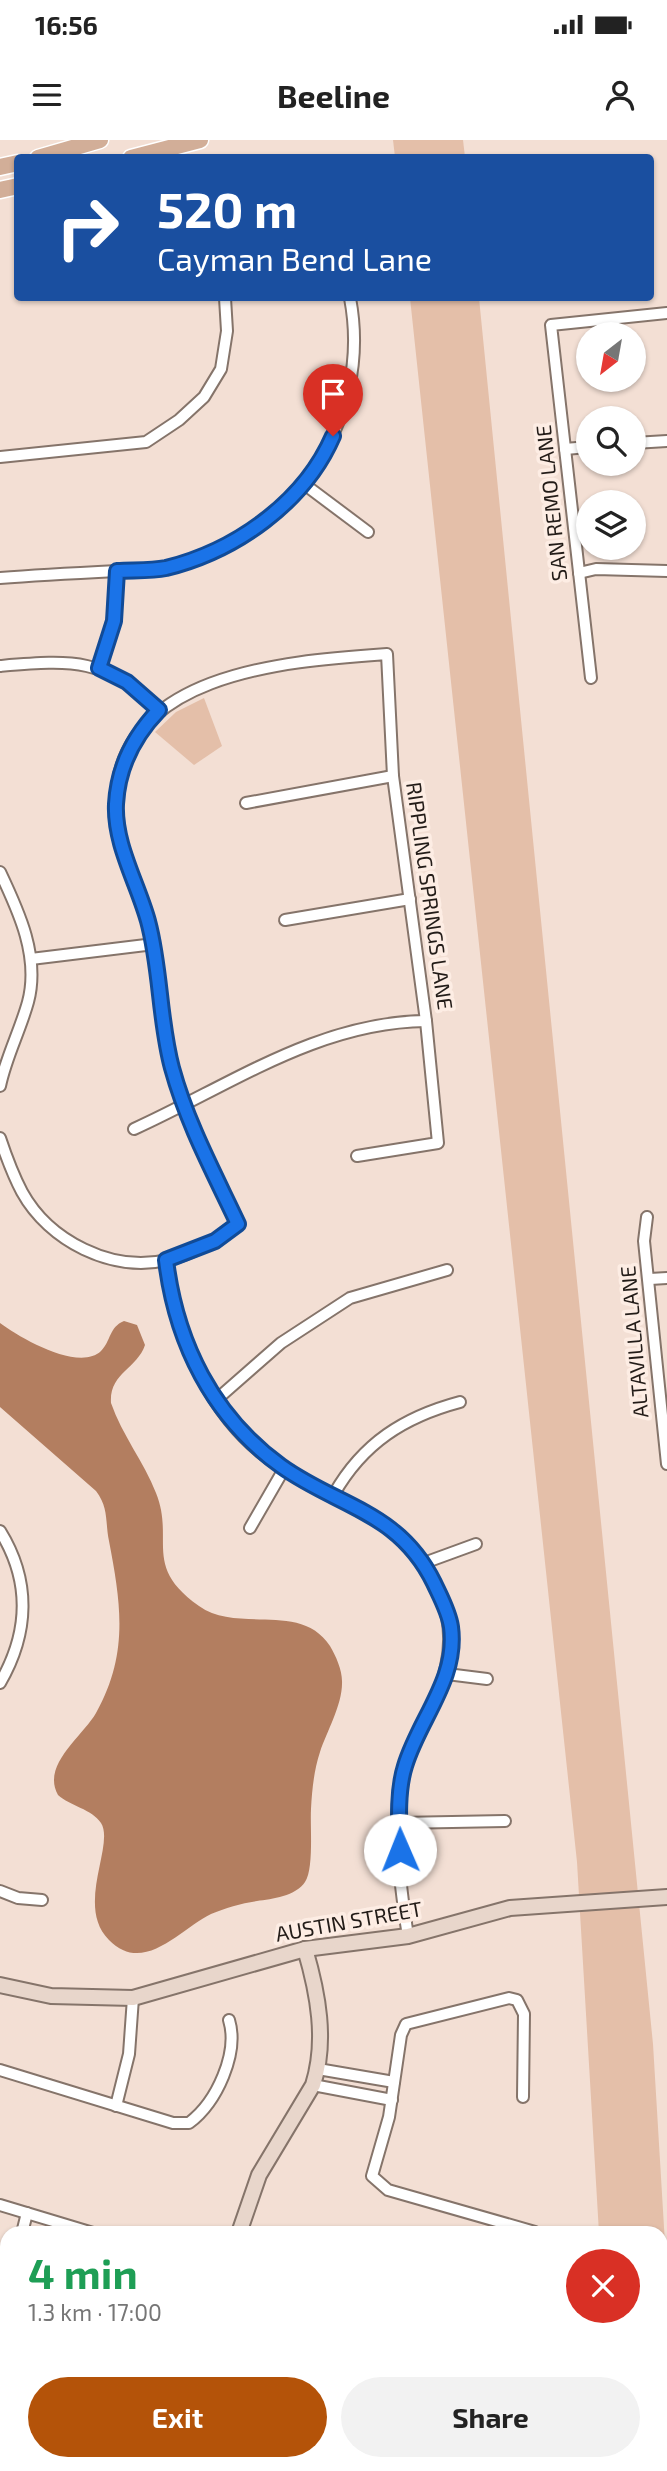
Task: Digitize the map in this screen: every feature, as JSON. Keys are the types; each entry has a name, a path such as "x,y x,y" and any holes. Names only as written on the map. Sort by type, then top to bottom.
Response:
{"main road":[{"path":"52,154 100,140"},
{"path":"146,154 200,140"}],"street":[{"path":"0,457 146,442 179,421 204,397 221,369 227,331 225,301"},
{"path":"0,578 164,568 223,548 269,517 304,484 323,458 342,414 353,369 350,301"},
{"name":"SAN REMO LANE","path":"591,678 551,325 667,313"},
{"path":"646,442 667,440"},
{"path":"565,449 576,448"},
{"path":"304,484 368,532"},
{"path":"579,573 596,569 667,571"},
{"path":"99,668 111,635 117,606 117,571"},
{"name":"RIPPLING SPRINGS LANE","path":"159,710 184,694 241,675 320,659 387,654 393,776 426,1021 438,1143 357,1156"},
{"path":"0,666 60,662 99,668 127,682 159,710 138,734 128,753 121,771 116,807 127,859 153,944 166,1039 184,1106 238,1224 215,1241 166,1260 116,1260 64,1238 35,1211 22,1193 0,1138"},
{"path":"246,803 393,776"},
{"path":"0,872 23,925 31,959 29,999 0,1086"},
{"path":"285,920 410,900"},
{"path":"31,959 153,944"},
{"path":"134,1129 322,1038 369,1025 426,1021"},
{"name":"ALTAVILLA LANE","path":"646,1217 644,1241 667,1464"},
{"path":"166,1260 176,1314 186,1346 216,1400 235,1425 284,1469 390,1527 424,1563 451,1628 447,1674 404,1767 399,1823 408,1936"},
{"path":"216,1400 281,1343 350,1297 447,1270"},
{"path":"650,1279 667,1278"},
{"path":"334,1494 348,1469 385,1434 409,1419 460,1402"},
{"path":"250,1528 284,1469"},
{"path":"0,1531 17,1565 22,1585 23,1616 18,1646 0,1683"},
{"path":"424,1563 476,1544"},
{"path":"447,1674 487,1679"},
{"path":"399,1823 505,1821"},
{"path":"0,1891 18,1898 42,1900"},
{"name":"AUSTIN STREET","path":"0,1984 51,1996 133,1998 305,1949 408,1936 510,1908 667,1897"},
{"path":"241,2226 259,2175 313,2085 318,2069 320,2014 305,1949"},
{"path":"116,2106 129,2054 133,1998"},
{"path":"514,2226 388,2190 372,2176 392,2100 406,2024 509,1998 517,2000 524,2014 523,2096"},
{"path":"0,2070 173,2123 190,2123 225,2073 231,2044 229,2020"},
{"path":"318,2069 394,2082"},
{"path":"313,2085 392,2100"},
{"path":"0,2205 70,2226"},
{"path":"24,2226 27,2213"}],"shaded area":[{"path":"393,140 463,140 465,154 395,154"},
{"path":"410,301 479,301 653,2044 664,2226 599,2226 577,1862"},
{"path":"204,698 222,746 194,765 155,732 176,712"},
{"path":"124,1321 137,1325 145,1345 114,1385 111,1403 156,1493 163,1525 165,1565 171,1578 182,1592 199,1606 215,1614 232,1618 286,1621 303,1625 318,1633 334,1654 342,1681 337,1708 315,1773 311,1809 311,1858 305,1882 296,1891 283,1896 240,1904 211,1914 162,1946 135,1953 122,1950 109,1940 99,1926 95,1894 103,1846 104,1833 101,1823 92,1814 58,1795 54,1784 59,1762 90,1722 107,1691 118,1649 117,1586 105,1509 96,1491 0,1407 0,1323 35,1344 79,1358 101,1351 115,1327"}],"route":[{"path":"333,436 323,458 304,484 269,517 223,548 164,568 117,571 117,606 111,635 99,668 127,682 159,710 138,734 128,753 117,789 116,820 148,920 172,1068 190,1125 238,1224 215,1241 166,1260 178,1323 186,1346 216,1400 235,1425 262,1452 284,1469 361,1508 390,1527 424,1563 441,1598 451,1628 447,1674 404,1767 399,1823 400,1850"}]}
